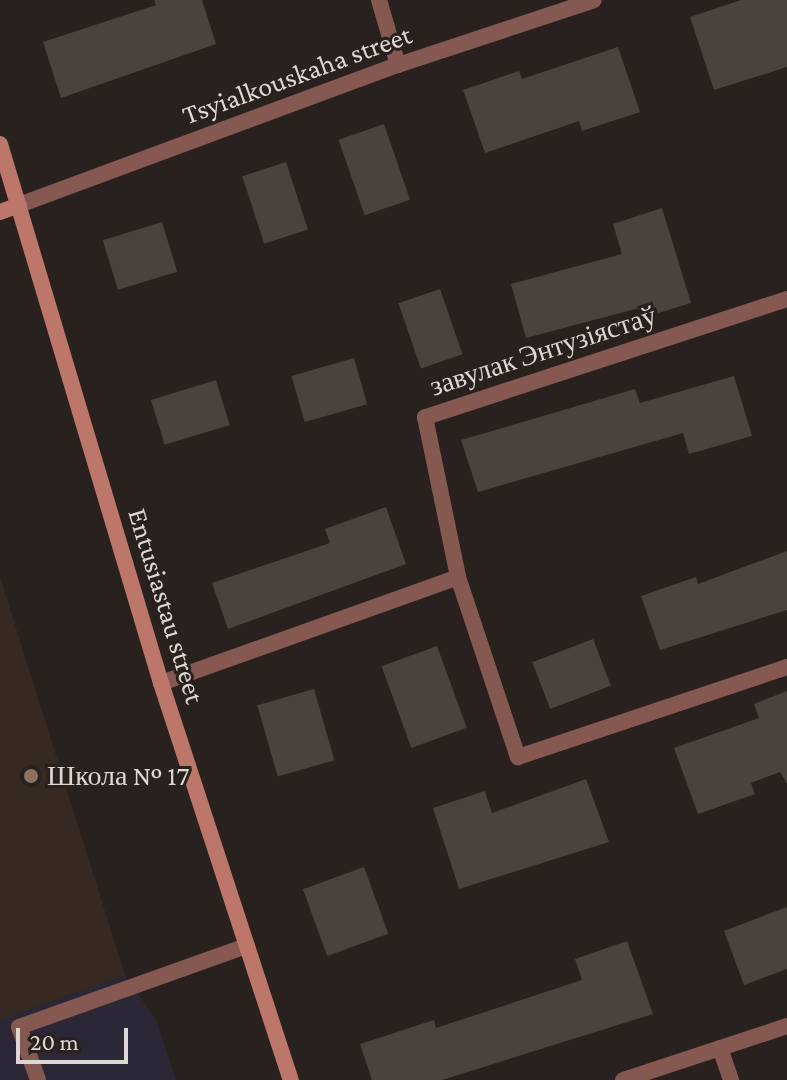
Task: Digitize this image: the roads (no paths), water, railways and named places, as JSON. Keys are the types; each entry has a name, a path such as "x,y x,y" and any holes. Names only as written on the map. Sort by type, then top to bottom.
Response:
{"main road":[{"name":"Entusiastau street","path":"0,144 161,683 291,1080"},
{"path":"0,212 19,205"}],"street":[{"path":"379,0 398,65"},
{"name":"Tsyialkouskaha street","path":"19,205 398,65 594,0"},
{"name":"завулак Энтузіястаў","path":"787,299 425,417 458,577 518,757 787,667"},
{"path":"161,683 458,577"},
{"path":"38,1080 19,1027 247,946"},
{"path":"623,1080 787,1026"},
{"path":"720,1048 731,1080"}],"place":[{"name":"Школа № 17","path":"31,776"}]}
